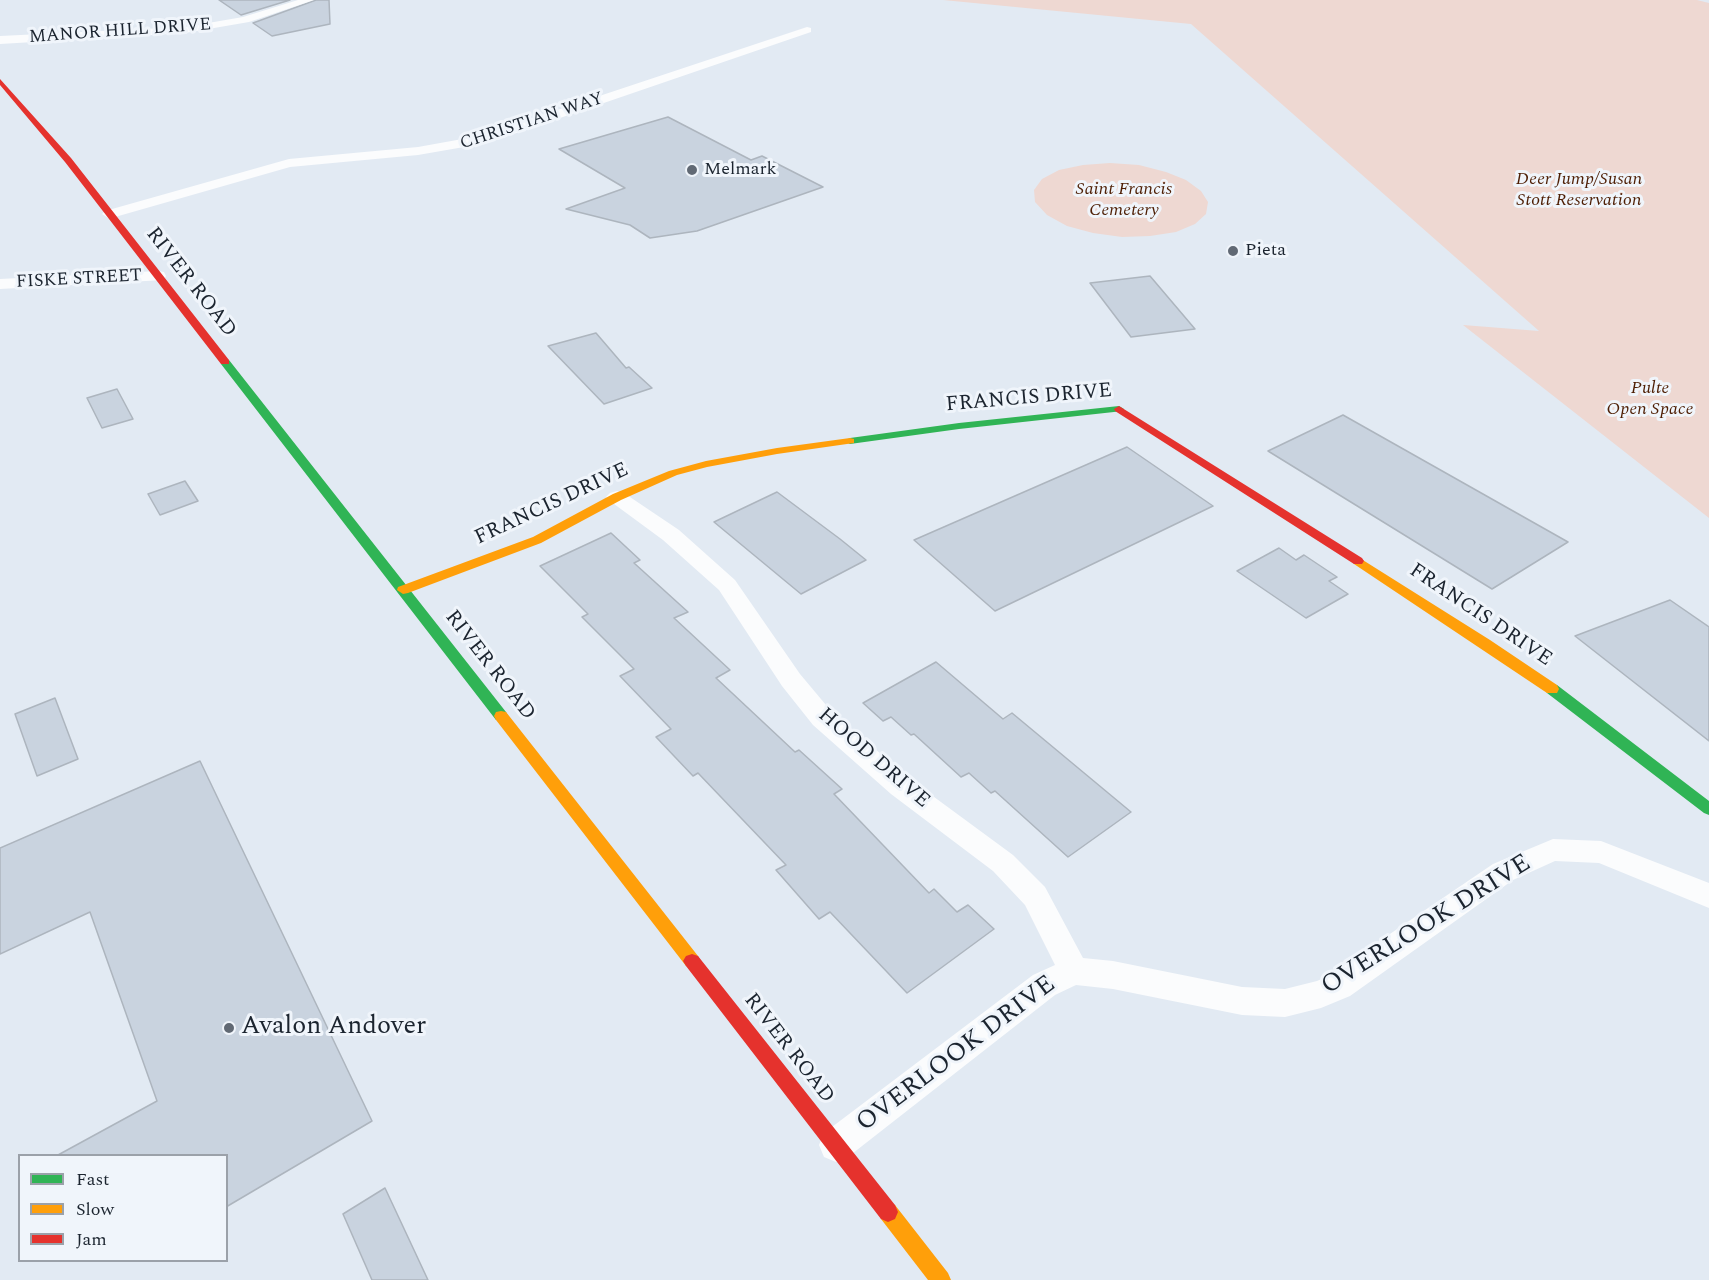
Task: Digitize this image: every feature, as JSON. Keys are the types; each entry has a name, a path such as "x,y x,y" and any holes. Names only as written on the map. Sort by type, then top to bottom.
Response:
{"main road":[{"name":"RIVER ROAD","path":"0,81 42,128 110,214 941,1280"},
{"name":"FRANCIS DRIVE","path":"403,590 537,540 617,497 673,473 705,464 777,450 958,426 1121,409 1485,643 1573,705 1709,808"}],"street":[{"name":"MANOR HILL DRIVE","path":"0,40 185,30 245,20 309,0"},
{"name":"CHRISTIAN WAY","path":"110,214 289,163 334,157 418,152 482,140 807,30"},
{"name":"FISKE STREET","path":"0,284 158,276"},
{"name":"HOOD DRIVE","path":"617,497 670,536 727,585 791,680 822,718 901,787 1003,863 1035,896 1074,970"},
{"name":"OVERLOOK DRIVE","path":"836,1145 1044,985 1074,970 1113,975 1242,1001 1285,1003 1321,994 1339,986 1503,872 1553,850 1601,852 1709,896"}],"green space":[{"name":"Deer Jump/Susan Stott Reservation","path":"943,0 1697,0 1709,3 1709,518 1463,325 1539,331 1191,24"},
{"name":"Saint Francis Cemetery","path":"1110,163 1139,165 1186,180 1201,191 1208,202 1206,214 1195,224 1176,232 1122,237 1067,226 1047,215 1035,202 1034,190 1042,179 1059,170"}],"building":[{"path":"219,0 290,0 241,15"},
{"path":"316,0 329,0 330,24 272,36 253,23"},
{"name":"Melmark","path":"668,117 751,160 762,156 823,187 697,231 650,238 630,225 566,209 625,188 559,149"},
{"path":"1150,276 1195,329 1131,337 1090,283"},
{"path":"596,333 626,368 629,367 652,388 604,404 548,346"},
{"path":"117,389 133,419 102,428 87,398"},
{"path":"1343,415 1568,542 1492,589 1268,451"},
{"path":"1127,447 1213,506 995,611 914,540"},
{"path":"185,481 198,501 160,515 148,494"},
{"path":"777,492 866,560 801,594 714,522"},
{"path":"611,533 640,560 634,563 688,612 674,618 730,670 716,678 795,752 799,750 842,789 834,794 929,893 934,889 957,912 968,905 994,929 907,993 830,912 819,919 776,870 786,865 698,773 693,776 656,737 671,729 620,676 634,669 582,617 588,614 540,566"},
{"path":"1279,548 1296,560 1304,555 1337,577 1329,581 1348,594 1306,618 1237,571"},
{"path":"1670,600 1709,627 1709,741 1575,636"},
{"path":"936,662 1003,719 1012,713 1131,812 1068,857 995,791 991,793 969,773 961,777 914,734 911,735 891,717 883,721 863,703"},
{"path":"55,698 78,759 37,776 15,714"},
{"name":"Avalon Andover","path":"200,761 372,1121 228,1206 228,1154 60,1154 157,1101 90,912 0,954 0,848"},
{"path":"385,1188 428,1280 372,1280 343,1214"}],"traffic: fast":[{"path":"225,362 501,716"},
{"path":"850,441 959,426 1119,409"},
{"path":"1552,689 1709,809"}],"traffic: slow":[{"path":"403,590 537,540 617,497 673,473 706,464 777,451 850,441"},
{"path":"1358,561 1552,689"},
{"path":"501,716 692,961"},
{"path":"888,1212 941,1280"}],"traffic: jam":[{"path":"0,81 68,160 225,362"},
{"path":"1119,409 1358,561"},
{"path":"692,961 888,1212"}],"place":[{"name":"Melmark","path":"692,170"},
{"name":"Pieta","path":"1233,251"},
{"name":"Avalon Andover","path":"229,1028"}],"park label":[{"name":"Pulte Open Space","path":"1650,399"}]}
